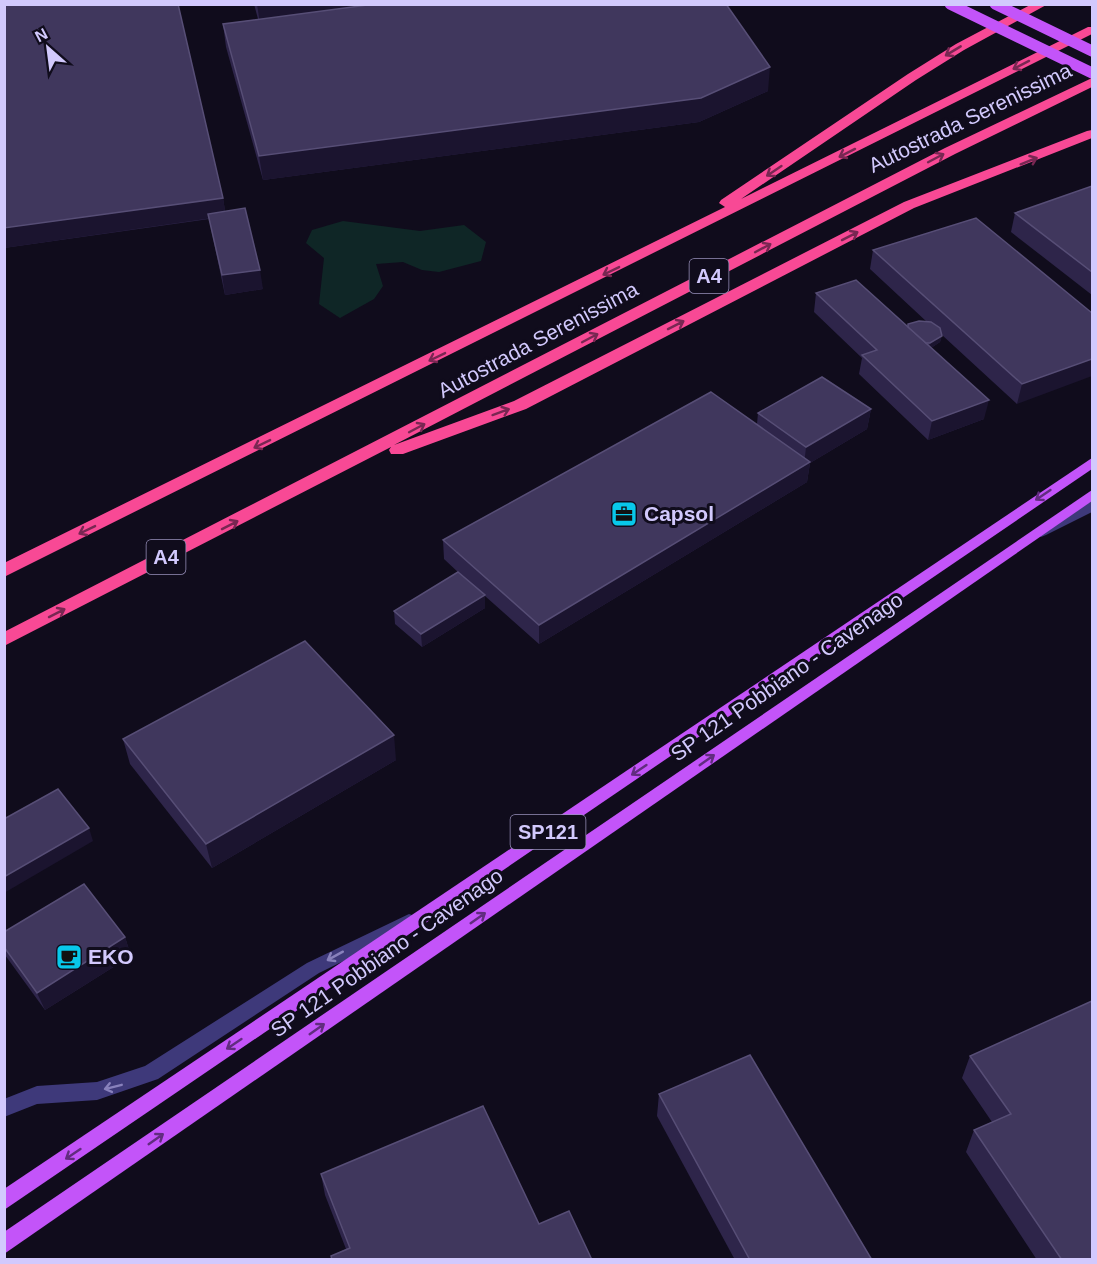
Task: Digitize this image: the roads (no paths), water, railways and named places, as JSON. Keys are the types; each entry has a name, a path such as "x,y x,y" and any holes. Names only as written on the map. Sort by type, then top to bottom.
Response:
{"highway":[{"path":"664,245 912,77 960,47 1042,4"},
{"name":"Autostrada Serenissima","path":"4,571 664,245 1092,30"},
{"name":"Autostrada Serenissima","path":"4,640 328,475 950,151 1092,82"},
{"path":"328,475 520,405 909,206 1092,134"}],"main road":[{"path":"950,4 1092,73"},
{"path":"995,4 1092,51"},
{"name":"SP 121 Pobbiano - Cavenago","path":"4,1201 1092,463"},
{"name":"SP 121 Pobbiano - Cavenago","path":"4,1244 1092,495"}],"street":[{"path":"1030,536 1092,506"},
{"path":"4,1108 37,1095 98,1090 151,1073 313,968 426,914"}],"place":[{"name":"Capsol","path":"624,514"},
{"name":"EKO","path":"69,957"}]}
